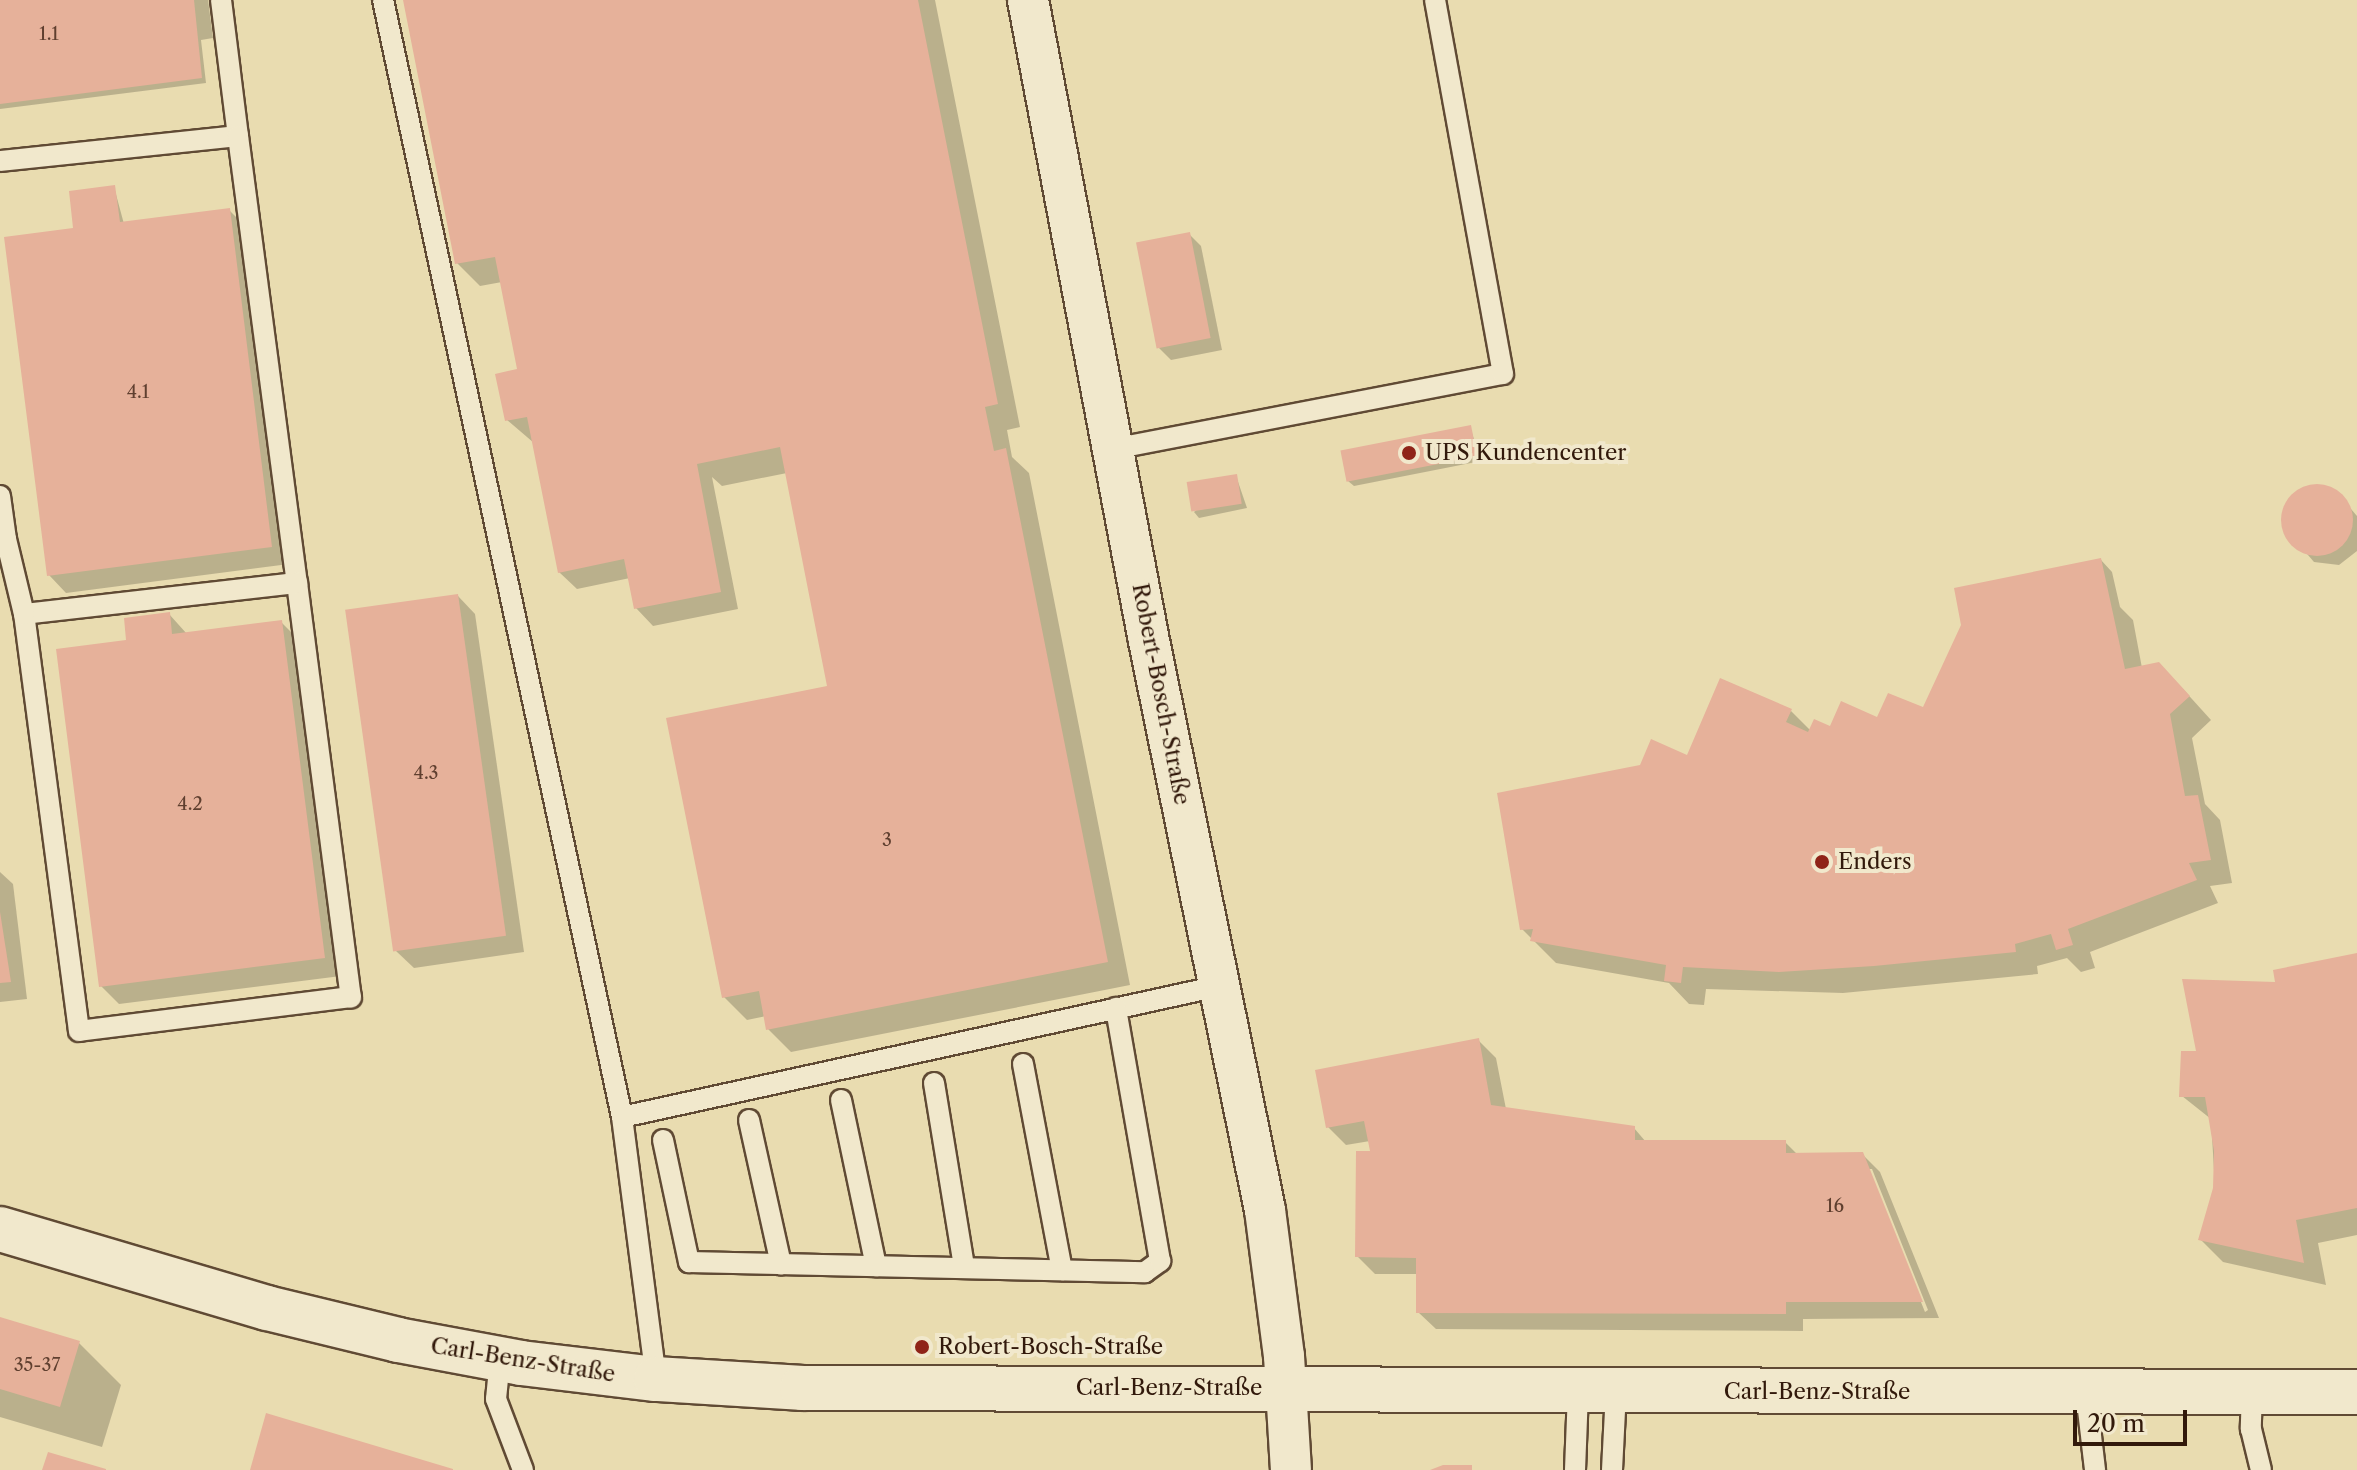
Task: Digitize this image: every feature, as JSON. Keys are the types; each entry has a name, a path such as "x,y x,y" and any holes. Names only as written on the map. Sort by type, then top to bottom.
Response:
{"main road":[{"name":"Carl-Benz-Straße","path":"0,1229 267,1308 500,1359 656,1379 802,1388 2357,1392"}],"street":[{"name":"Robert-Bosch-Straße","path":"1028,0 1113,449 1265,1210 1287,1389 1291,1470"}],"lane":[{"path":"0,496 3,539 24,614 79,1031 351,997 221,0"},
{"path":"383,0 622,1117 656,1379"},
{"path":"1113,449 1503,374 1435,0"},
{"path":"0,161 238,136"},
{"path":"24,614 297,583"},
{"path":"622,1117 1219,986"},
{"path":"663,1140 689,1262 1145,1272 1160,1261 1116,1008"},
{"path":"1023,1064 1062,1270"},
{"path":"934,1083 964,1267"},
{"path":"841,1100 876,1266"},
{"path":"749,1120 781,1264"},
{"path":"500,1359 496,1399 523,1470"},
{"path":"1575,1470 1597,1391"},
{"path":"1597,1391 1612,1470"},
{"path":"2252,1392 2251,1429 2261,1470"},
{"path":"2086,1393 2086,1429 2095,1470"}],"building":[{"path":"0,0 194,0 202,78 0,104"},
{"path":"403,0 918,0 998,404 985,407 994,451 1006,448 1108,962 766,1030 759,991 722,998 666,718 827,686 780,447 697,464 721,592 634,609 624,559 558,573 527,417 505,421 495,374 517,369 495,257 455,264"},
{"path":"115,185 120,222 230,208 272,547 47,576 4,237 73,228 69,191"},
{"path":"1190,232 1211,338 1157,349 1136,242"},
{"name":"UPS Kundencenter","path":"1471,425 1477,456 1347,482 1340,450"},
{"path":"1237,474 1242,504 1191,512 1187,482"},
{"path":"2317,484 2337,490 2347,500 2353,520 2347,540 2337,550 2317,556 2297,550 2287,540 2281,520 2287,500 2297,490"},
{"path":"2101,558 2125,669 2159,662 2190,696 2170,714 2185,796 2198,795 2211,860 2189,863 2197,880 2068,929 2073,945 2056,950 2051,934 2015,944 2016,952 1874,966 1779,972 1683,967 1681,983 1664,981 1666,965 1530,941 1533,929 1520,930 1497,793 1640,765 1651,739 1687,755 1720,678 1792,709 1786,722 1808,732 1814,719 1830,726 1841,701 1877,717 1888,693 1923,707 1961,625 1954,588"},
{"path":"458,594 506,936 393,952 345,610"},
{"path":"170,612 172,634 282,620 325,958 99,987 56,649 126,640 124,618"},
{"path":"0,912 11,982 0,983"},
{"path":"2357,953 2357,1208 2296,1220 2304,1263 2198,1240 2213,1188 2214,1151 2205,1097 2179,1097 2181,1051 2196,1051 2182,979 2275,982 2273,970"},
{"path":"1479,1038 1491,1105 1635,1126 1635,1140 1786,1140 1786,1153 1863,1152 1923,1302 1786,1302 1786,1314 1416,1313 1416,1258 1355,1257 1356,1151 1370,1151 1364,1121 1326,1128 1315,1070"},
{"path":"0,1317 80,1341 60,1407 0,1389"},
{"path":"266,1413 453,1469 453,1470 250,1470"},
{"path":"48,1452 106,1469 106,1470 42,1470"},
{"path":"1443,1465 1472,1465 1472,1470 1430,1470"}],"place":[{"name":"UPS Kundencenter","path":"1409,453"},
{"name":"Enders","path":"1822,862"},
{"name":"Robert-Bosch-Straße","path":"922,1347"}]}
